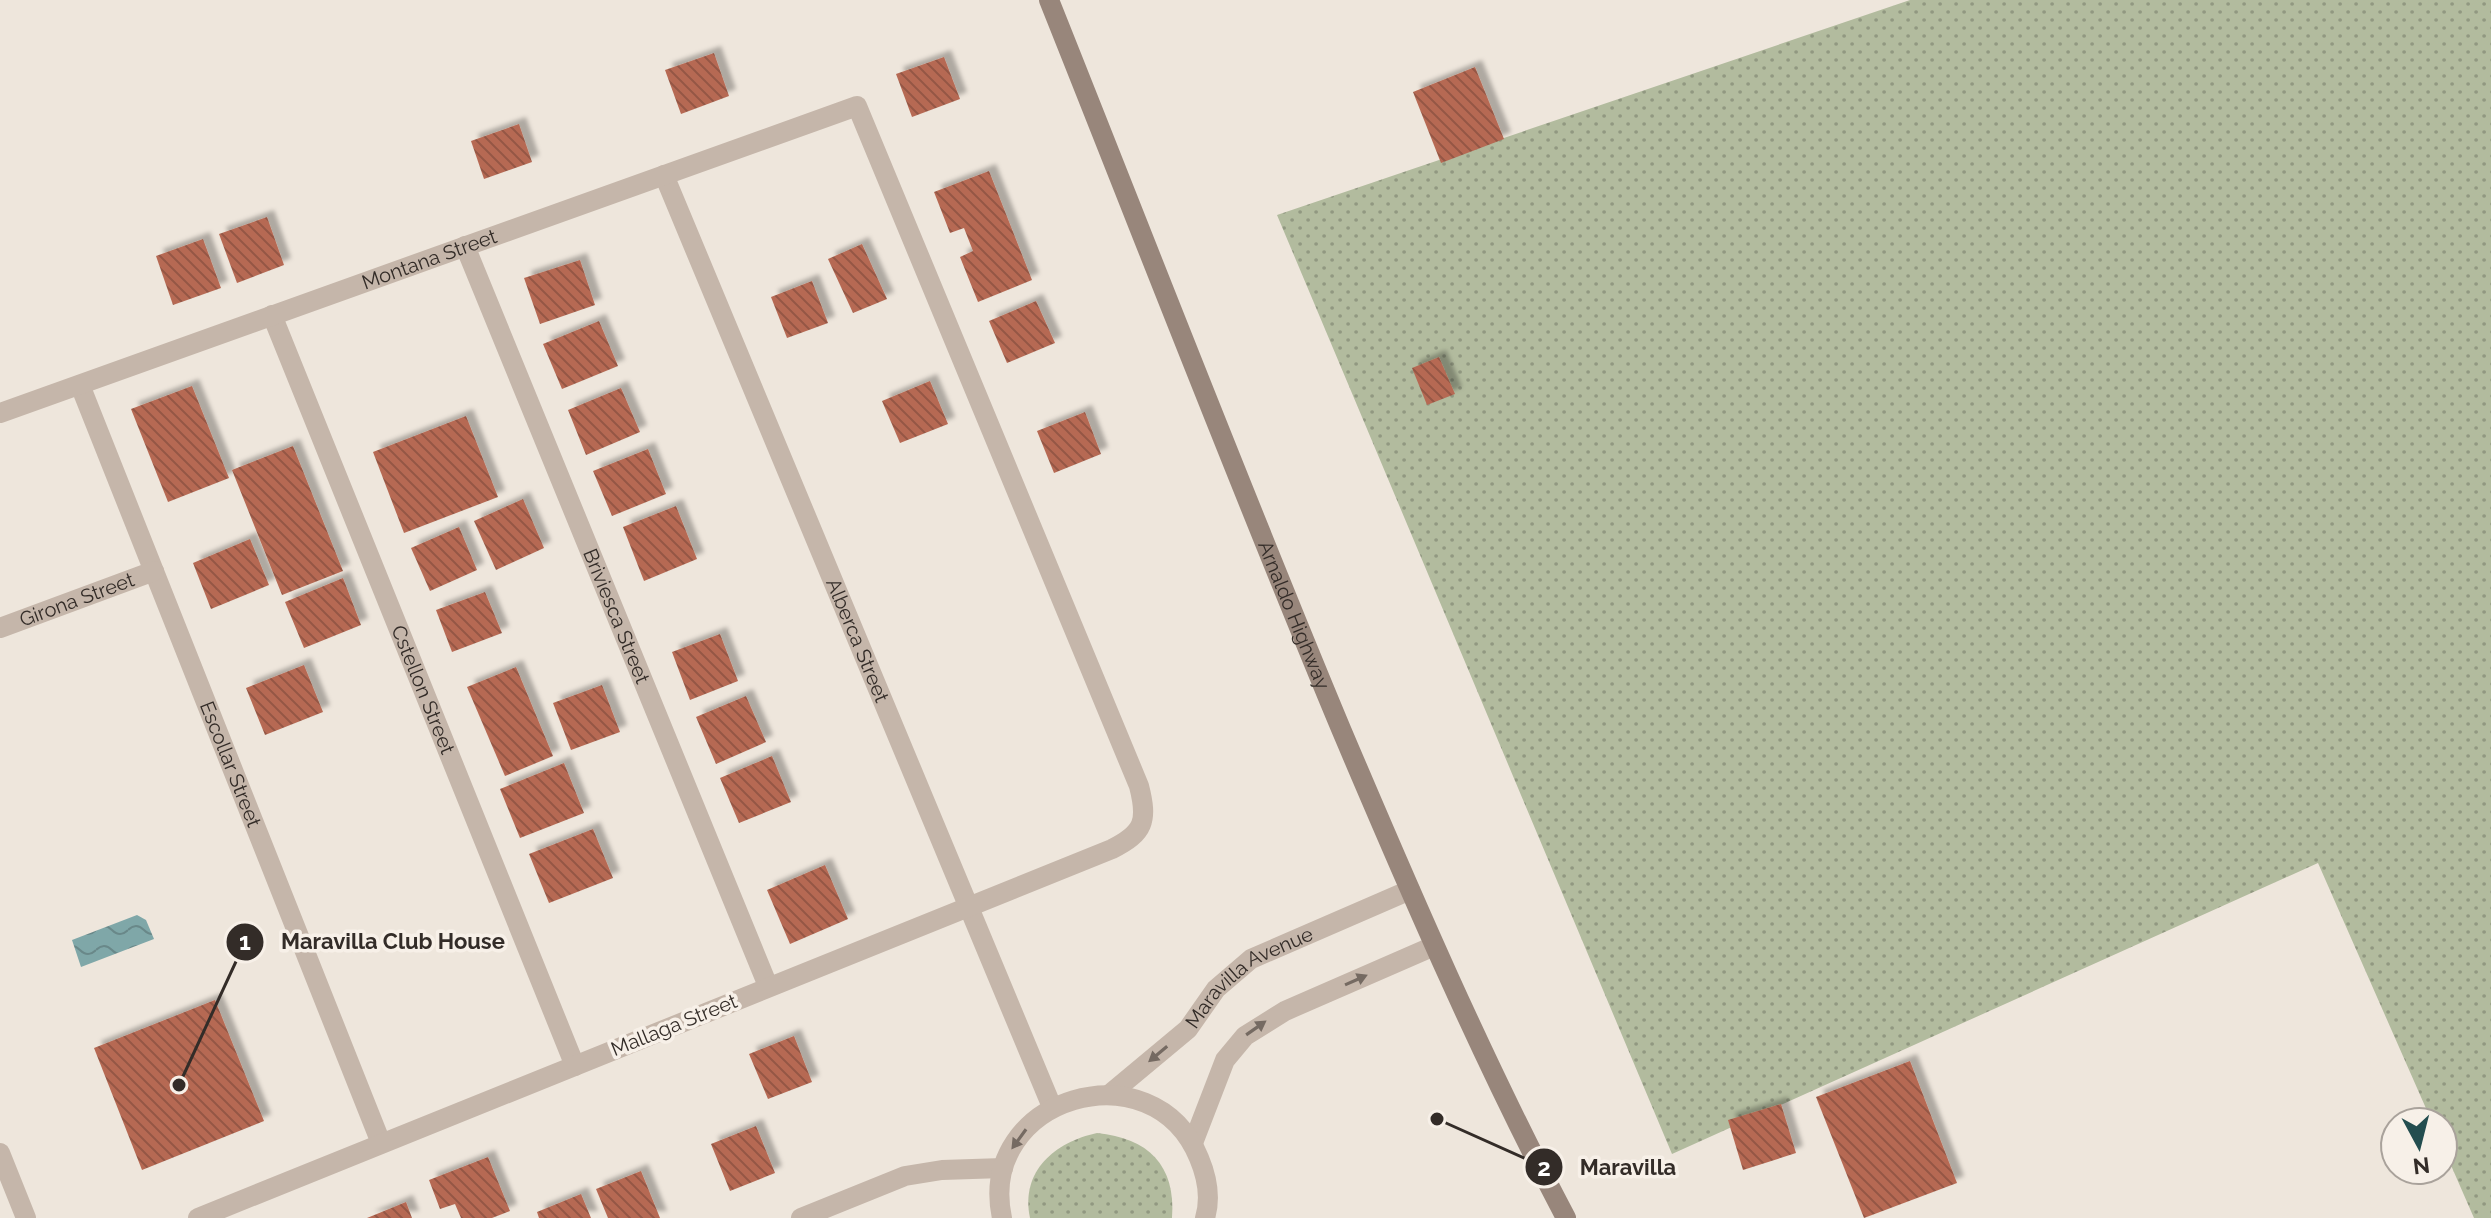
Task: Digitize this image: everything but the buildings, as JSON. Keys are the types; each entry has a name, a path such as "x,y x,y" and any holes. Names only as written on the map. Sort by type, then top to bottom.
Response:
{"main road":[{"name":"Arnaldo Highway","path":"1049,0 1271,560 1410,890 1530,1149 1566,1218"}],"street":[{"name":"Montana Street","path":"0,413 857,106 1139,786 1144,804 1143,824"},
{"name":"Alberca Street","path":"664,175 1052,1107"},
{"name":"Briviesca Street","path":"465,246 768,986"},
{"name":"Cstellon Street","path":"272,315 575,1066"},
{"name":"Escollar Street","path":"80,385 381,1143"},
{"name":"Girona Street","path":"0,628 154,571"},
{"name":"Mallaga Street","path":"198,1218 1112,849 1131,839 1143,824"},
{"name":"Maravilla Avenue","path":"1110,1094 1188,1029 1216,989 1251,959 1410,890"},
{"name":"Maravilla Avenue","path":"1193,1143 1225,1060 1245,1036 1285,1011 1434,946"},
{"path":"1002,1218 999,1203 1003,1168 1014,1144 1031,1123 1052,1107 1080,1097 1110,1094 1143,1101 1171,1118 1193,1143 1206,1176 1208,1209 1205,1218"},
{"path":"0,1153 26,1218"},
{"path":"801,1218 905,1176 942,1170 1003,1168"}],"green space":[{"path":"1910,0 2491,0 2491,1218 2474,1218 2459,1184 2459,1106 2425,1106 2318,863 1672,1154 1277,215"},
{"path":"1097,1133 1131,1141 1155,1158 1169,1183 1172,1218 1030,1218 1030,1186 1044,1161 1067,1143"}],"water":[{"path":"137,915 146,920 154,939 81,967 72,940"}],"place":[{"name":"Maravilla Club House","path":"179,1085"},
{"name":"Maravilla","path":"1437,1119"}]}
